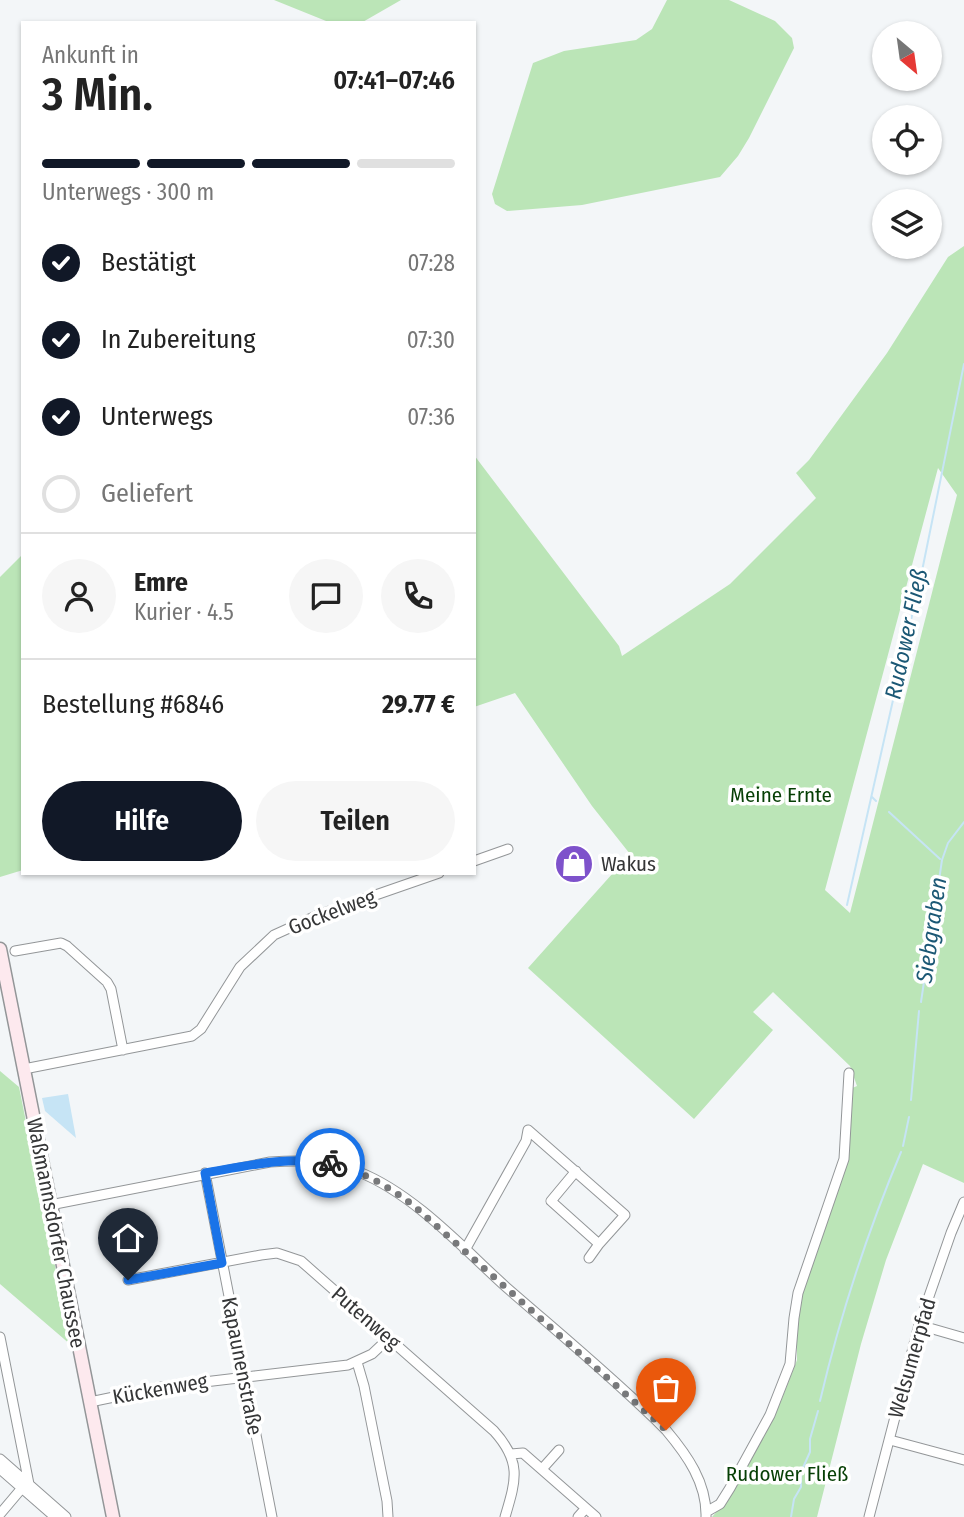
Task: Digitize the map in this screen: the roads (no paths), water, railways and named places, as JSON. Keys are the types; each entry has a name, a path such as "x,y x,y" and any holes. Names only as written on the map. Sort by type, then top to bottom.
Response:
{"street":[{"path":"476,860 508,849"},
{"name":"Gockelweg","path":"24,1069 197,1034 240,967 264,942 283,930 434,875"},
{"path":"15,951 61,943 107,982 111,989 123,1050"},
{"name":"Waßmannsdorfer Chaussee","path":"0,949 113,1517"},
{"path":"50,1205 270,1162 314,1161 345,1167 377,1180 402,1197 465,1250 666,1430 695,1471 706,1514 719,1504 730,1488 766,1422 790,1364 798,1293 844,1160 849,1073"},
{"path":"465,1250 526,1141 528,1130 625,1215 589,1258"},
{"path":"576,1171 551,1201 599,1244"},
{"name":"Kapaunenstraße","path":"205,1173 272,1517"},
{"name":"Welsumerpfad","path":"869,1517 919,1325 964,1202"},
{"name":"Putenweg","path":"128,1280 277,1253 301,1261 494,1431 511,1454"},
{"path":"919,1325 964,1338"},
{"path":"0,1337 25,1486"},
{"name":"Kückenweg","path":"90,1402 162,1387 332,1368 357,1362 372,1354 388,1338"},
{"path":"357,1362 364,1386 388,1517"},
{"path":"890,1440 964,1460"},
{"path":"542,1469 559,1450"},
{"path":"505,1517 515,1479 511,1454 523,1453 596,1517"},
{"path":"0,1459 55,1517"},
{"path":"0,1469 66,1517"},
{"path":"0,1514 25,1486"},
{"path":"578,1517 586,1508"}],"water":[{"path":"68,1094 76,1138 45,1111 42,1098"}],"waterway":[{"name":"Rudower Fließ","path":"847,905 922,571 964,364"},
{"name":"Rudower Fließ","path":"872,797 876,801"},
{"path":"889,812 940,859"},
{"name":"Siebgraben","path":"921,1002 942,860 948,843 964,822"},
{"name":"Siebgraben","path":"911,1100 919,1011"},
{"name":"Siebgraben","path":"903,1146 909,1117"},
{"name":"Rudower Fließ","path":"820,1401 855,1275 901,1152"},
{"name":"Rudower Fließ","path":"791,1517 794,1499 801,1487 801,1472 810,1452 810,1439 818,1411"}],"place":[{"name":"Wakus","path":"574,864"}],"park label":[{"name":"Meine Ernte","path":"781,795"}]}
